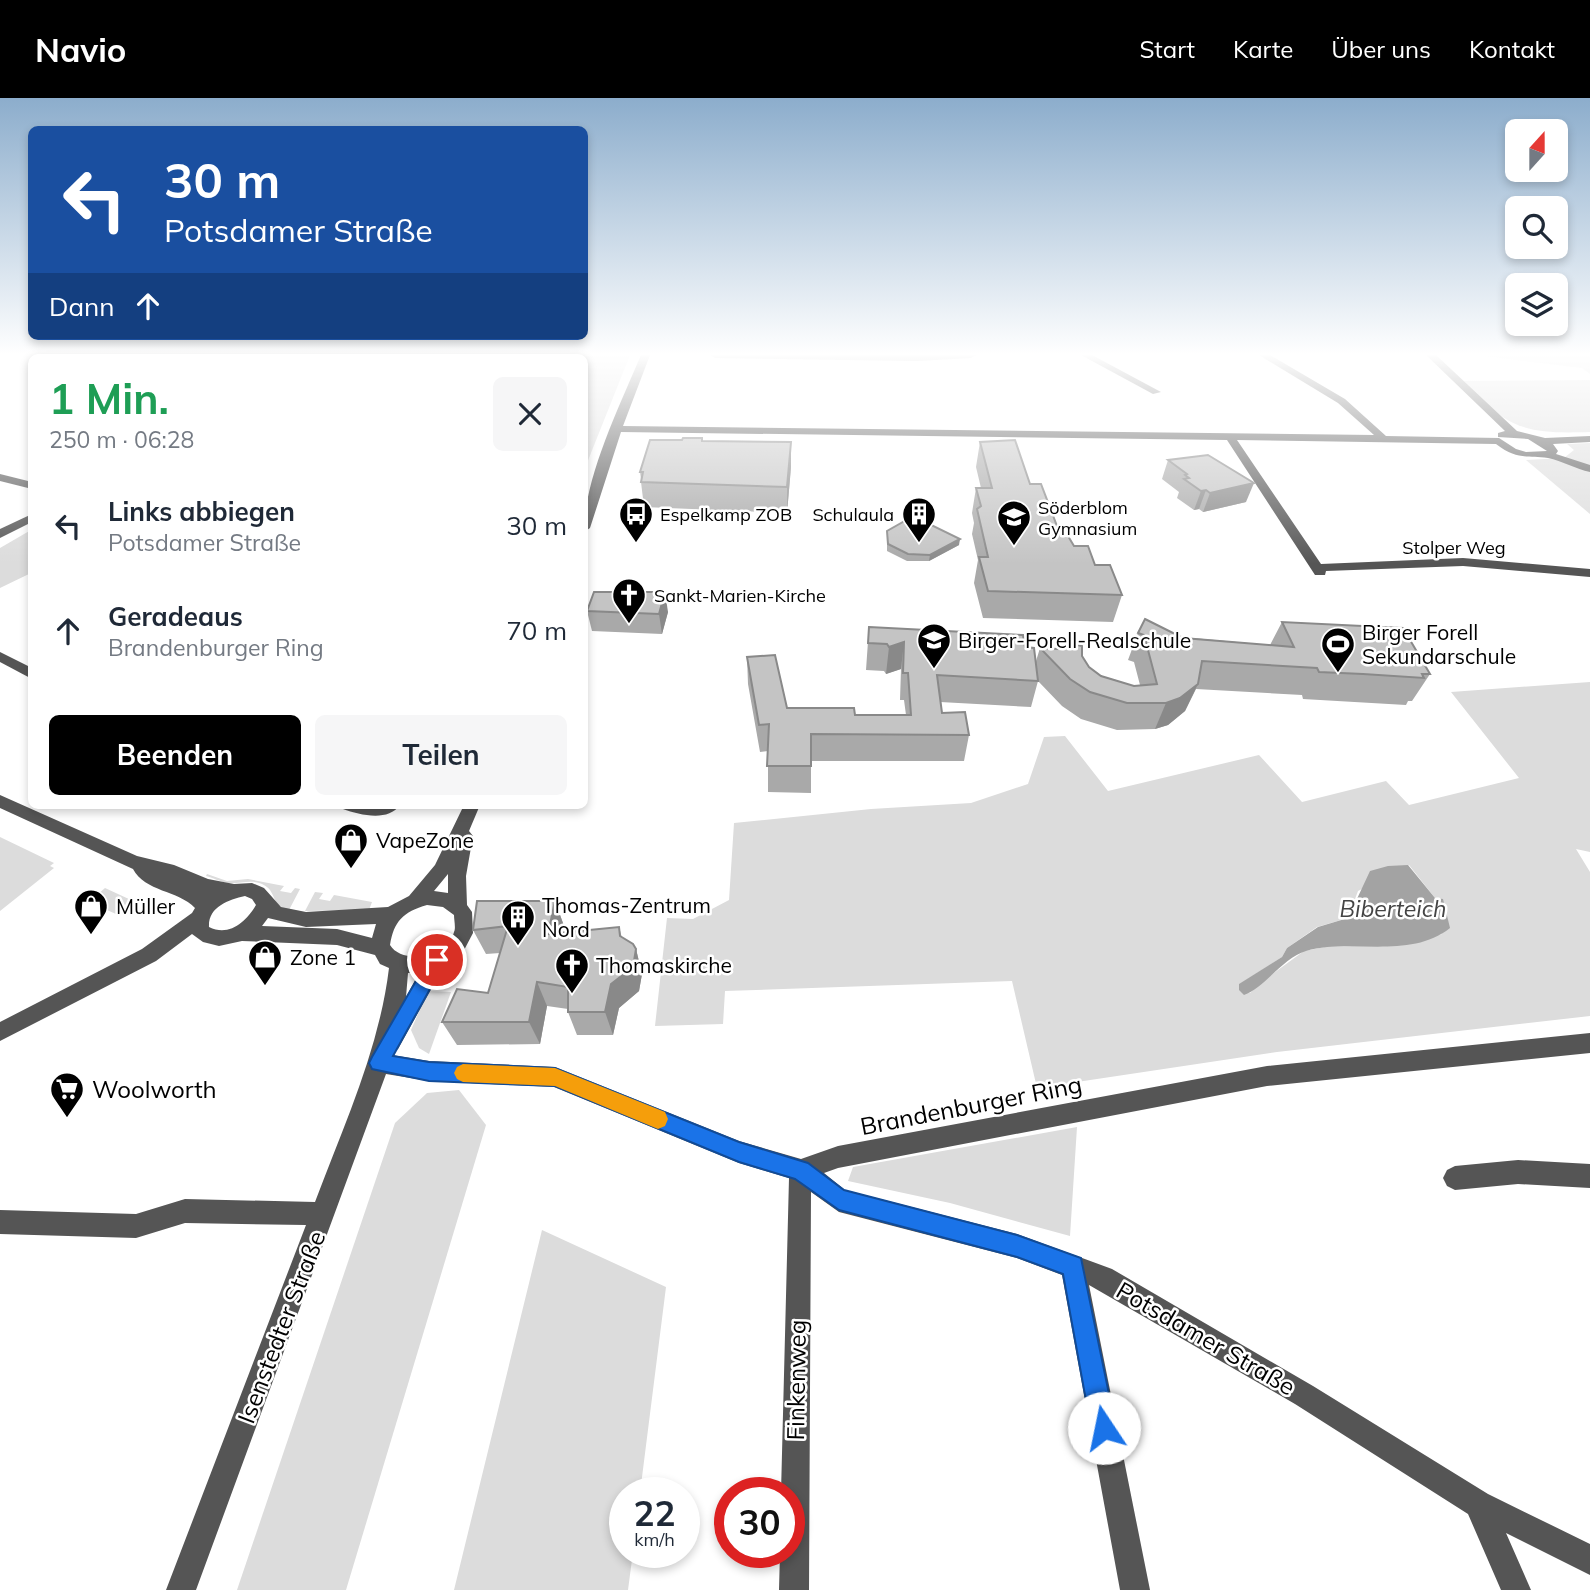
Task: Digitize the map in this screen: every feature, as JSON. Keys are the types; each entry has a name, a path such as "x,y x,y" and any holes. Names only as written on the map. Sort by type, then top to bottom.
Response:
{"street":[{"path":"588,515 620,425"},
{"path":"1370,425 1382,438"},
{"path":"1503,425 1513,433"},
{"path":"618,429 1499,441 1512,451 1525,455 1549,455 1590,468"},
{"path":"1499,441 1500,435 1513,433 1545,441 1590,439"},
{"name":"Stolper Weg","path":"1230,437 1319,570 1463,562 1590,573"},
{"path":"1545,441 1553,451 1549,455"},
{"path":"0,477 28,485"},
{"path":"0,534 28,519"},
{"path":"0,656 28,672"},
{"path":"0,802 133,862 168,870 205,887 232,891"},
{"path":"361,809 383,809"},
{"path":"0,1032 149,956 204,921 219,896 232,891 256,891 270,912 295,917 345,919 393,914 416,901 442,869 469,814"},
{"path":"393,914 380,936 381,949 387,959 399,965 421,965 437,960 452,950 463,934 465,919 458,906 457,876 469,814"},
{"path":"133,862 156,880 202,901 204,921"},
{"path":"416,901 440,898 458,906"},
{"path":"204,921 229,938 254,925 265,905"},
{"path":"242,933 337,937 381,949"},
{"name":"Isenstedter Straße","path":"379,1063 437,960"},
{"name":"Isenstedter Straße","path":"180,1590 379,1063 394,1002 399,965"},
{"name":"Brandenburger Ring","path":"801,1170 838,1157 1267,1076 1590,1043"},
{"path":"379,1063 429,1072 555,1077 739,1152 801,1170"},
{"name":"Potsdamer Straße","path":"801,1170 839,1200 1017,1246 1103,1278 1304,1395 1478,1504 1590,1560"},
{"name":"Finkenweg","path":"794,1590 797,1207 801,1170"},
{"path":"1455,1178 1518,1172 1590,1176"},
{"path":"0,1222 136,1226 185,1211 323,1214"},
{"path":"1073,1266 1135,1590"},
{"path":"1478,1504 1516,1590"}],"shaded area":[{"path":"588,425 602,425 588,460"},
{"path":"1516,425 1590,425 1590,432 1549,432"},
{"path":"1590,443 1590,514 1526,460 1564,458 1574,450 1567,444"},
{"path":"28,532 28,574 0,588 0,548"},
{"path":"1590,682 1590,852 1576,849 1590,872 1590,1016 1277,1052 1037,1088 1012,981 725,991 723,1024 655,1026 667,918 693,919 729,900 734,823 871,809 971,803 1028,784 1044,737 1065,736 1108,791 1259,755 1302,802 1386,781 1409,805 1519,778 1451,692","holes":["1409,865 1435,898 1442,934 1407,944 1325,947 1304,951 1250,993 1240,984 1282,957 1287,948 1317,927 1348,918 1358,891"]},
{"path":"0,837 54,863 50,866 54,868 0,911"},
{"path":"207,874 227,881 248,879 284,886 280,891 291,893 295,888 300,889 289,910 279,905 270,890 262,884 228,883 206,876"},
{"path":"105,888 131,900 116,914 89,902"},
{"path":"315,892 323,893 319,899 330,901 334,895 372,902 369,910 305,911"},
{"path":"428,991 451,992 429,1054 419,1048 411,1030"},
{"path":"459,1090 486,1125 346,1590 237,1590 395,1123 427,1093"},
{"path":"1077,1127 1070,1236 950,1203 848,1181 853,1167"},
{"path":"542,1230 666,1287 642,1477 609,1477 609,1568 631,1568 628,1590 454,1590"}],"water":[{"name":"Biberteich","path":"1408,865 1435,898 1443,899 1450,928 1434,938 1399,946 1342,946 1306,951 1290,959 1252,991 1244,995 1239,990 1239,984 1282,957 1287,948 1318,927 1348,918 1370,871 1388,866"}],"building":[{"path":"702,438 702,441 791,442 787,487 641,482 643,472 640,472 650,440"},
{"name":"Söderblom Gymnasium","path":"1015,440 1030,484 1041,484 1057,526 1062,526 1074,546 1088,546 1095,565 1110,565 1122,595 988,591 979,557 988,557 977,509 981,506 976,488 992,488 980,442"},
{"path":"1208,455 1254,483 1210,493 1201,491 1184,479 1189,478 1185,475 1187,474 1168,460"},
{"name":"Schulaula","path":"910,518 917,518 960,539 930,555 908,554 888,544 887,531"},
{"path":"594,592 665,592 659,614 588,611"},
{"path":"1145,619 1183,638 1294,647 1282,622 1403,628 1430,674 1422,674 1424,678 1202,661 1198,684 1180,698 1166,703 1127,703 1090,692 1070,679 1040,648 1058,649 1059,641 1082,646 1082,656 1089,667 1101,676 1134,686 1157,684 1144,635 1138,633"},
{"path":"869,627 1023,635 1025,647 1034,648 1038,681 937,675 942,713 965,712 969,735 811,734 811,766 767,766 769,724 759,725 747,657 775,655 787,708 854,708 855,715 911,715 908,673 903,673 904,642 889,647 887,644 868,643"},
{"path":"477,901 555,901 548,934 619,927 620,936 636,949 633,967 611,984 605,1012 568,1012 568,987 537,982 529,1022 442,1022 457,989 488,993 508,926 473,930"}],"slow traffic":[{"path":"463,1073 555,1077 658,1119"}],"place":[{"name":"Espelkamp ZOB","path":"636,544"},
{"name":"Schulaula","path":"919,544"},
{"name":"Söderblom Gymnasium","path":"1014,547"},
{"name":"Sankt-Marien-Kirche","path":"629,625"},
{"name":"Birger-Forell-Realschule","path":"934,670"},
{"name":"Birger Forell Sekundarschule","path":"1338,674"},
{"name":"VapeZone","path":"351,870"},
{"name":"Müller","path":"91,936"},
{"name":"Thomas-Zentrum Nord","path":"518,947"},
{"name":"Zone 1","path":"265,987"},
{"name":"Thomaskirche","path":"572,995"},
{"name":"Woolworth","path":"67,1119"}],"route":[{"path":"437,960 379,1063 429,1072 555,1077 739,1152 801,1170 839,1200 1017,1246 1073,1266 1104,1428"}]}
